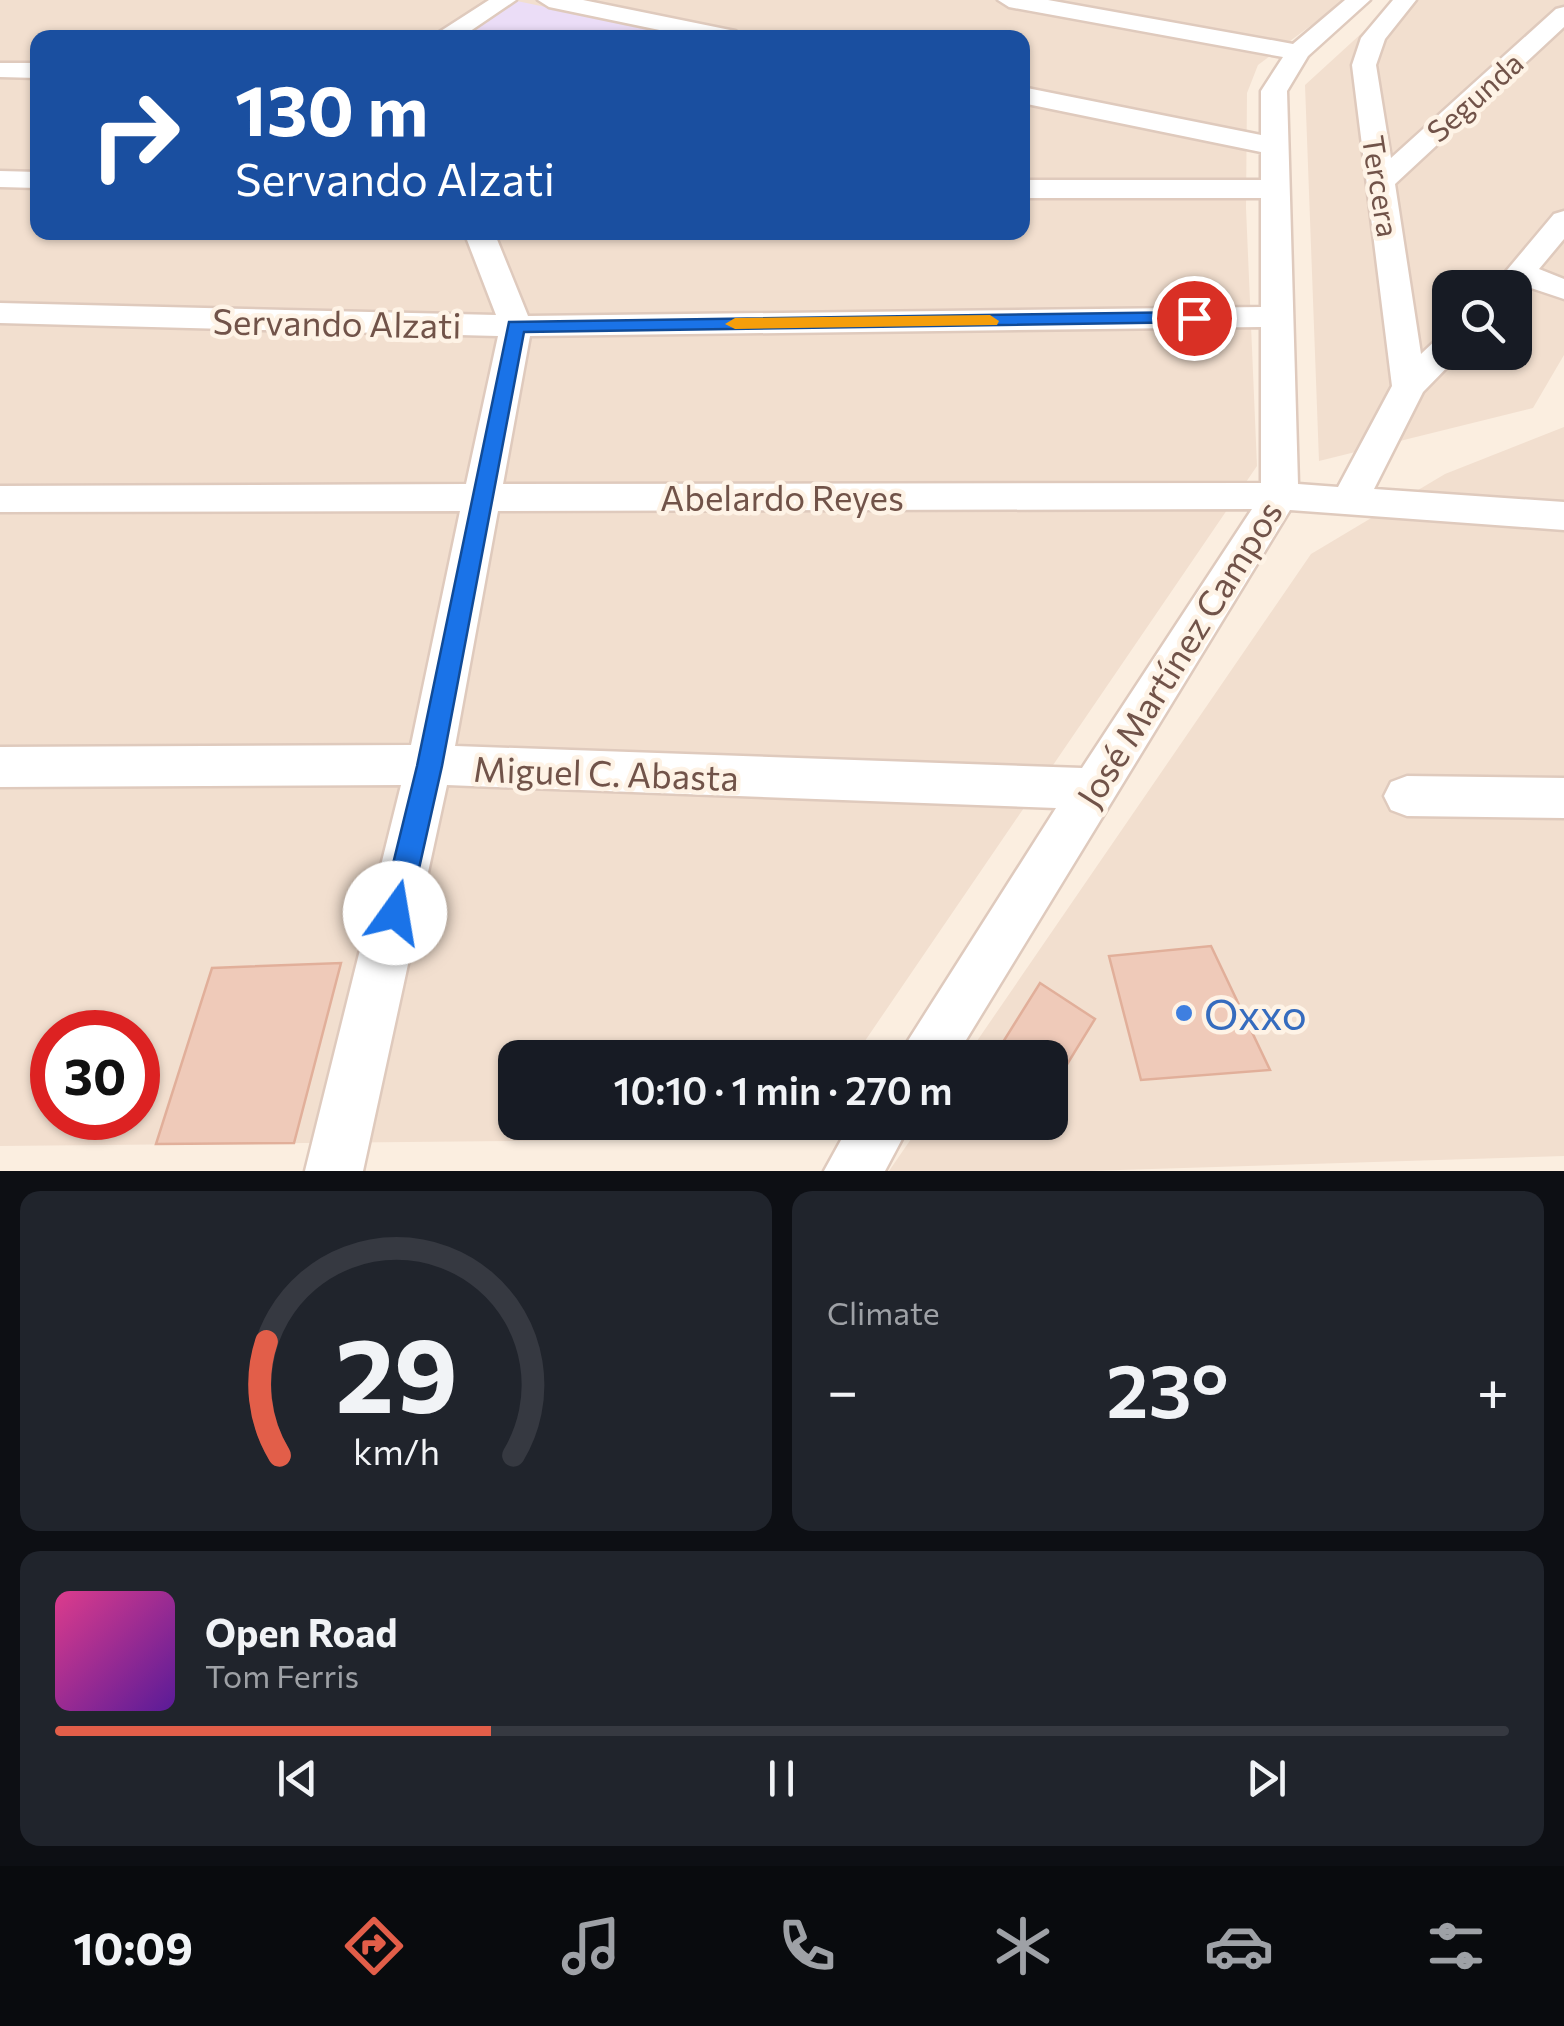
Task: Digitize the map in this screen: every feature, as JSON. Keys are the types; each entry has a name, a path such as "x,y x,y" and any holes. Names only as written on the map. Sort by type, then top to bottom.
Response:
{"street":[{"path":"455,30 505,0"},
{"path":"549,0 696,30"},
{"path":"1009,0 1298,52"},
{"name":"José Martínez Campos","path":"935,1040 1280,496 1274,317 1274,91 1298,52 1359,0"},
{"name":"Tercera","path":"1405,0 1372,38 1364,65 1384,179 1409,386"},
{"name":"Segunda","path":"1384,179 1564,14"},
{"path":"0,70 30,70"},
{"path":"1030,97 1273,146"},
{"path":"0,179 30,180"},
{"path":"1030,189 1274,189"},
{"path":"1522,270 1564,220"},
{"path":"334,1171 430,766 516,326 482,240"},
{"path":"1532,284 1564,290"},
{"name":"Servando Alzati","path":"0,313 516,326 1274,317"},
{"path":"1348,502 1409,386 1432,363"},
{"name":"Abelardo Reyes","path":"0,498 1280,496 1564,516"},
{"name":"Miguel C. Abasta","path":"0,767 430,766 1092,789"},
{"path":"1407,796 1564,798"},
{"path":"853,1171 872,1140"}],"shaded area":[{"path":"0,0 1345,0 1258,65 1247,93 1246,208 1257,466 866,1040 498,1040 498,1140 599,1140 0,1146"},
{"path":"1398,0 1564,0 1564,355 1533,408 1319,461 1305,85"},
{"path":"517,1 655,30 472,30"},
{"path":"1564,427 1564,1156 1088,1171 889,1171 910,1140 1068,1140 1068,1040 978,1040 1311,554 1445,474"}],"building":[{"name":"Oxxo","path":"1211,946 1270,1070 1141,1080 1109,956"},
{"path":"341,963 294,1143 156,1144 212,968"},
{"path":"1040,983 1095,1019 1068,1063 1068,1040 1004,1040"}],"slow traffic":[{"path":"735,324 990,321"}],"place":[{"name":"Oxxo","path":"1184,1013"}],"route":[{"path":"395,913 430,766 516,326 1194,318"}]}
